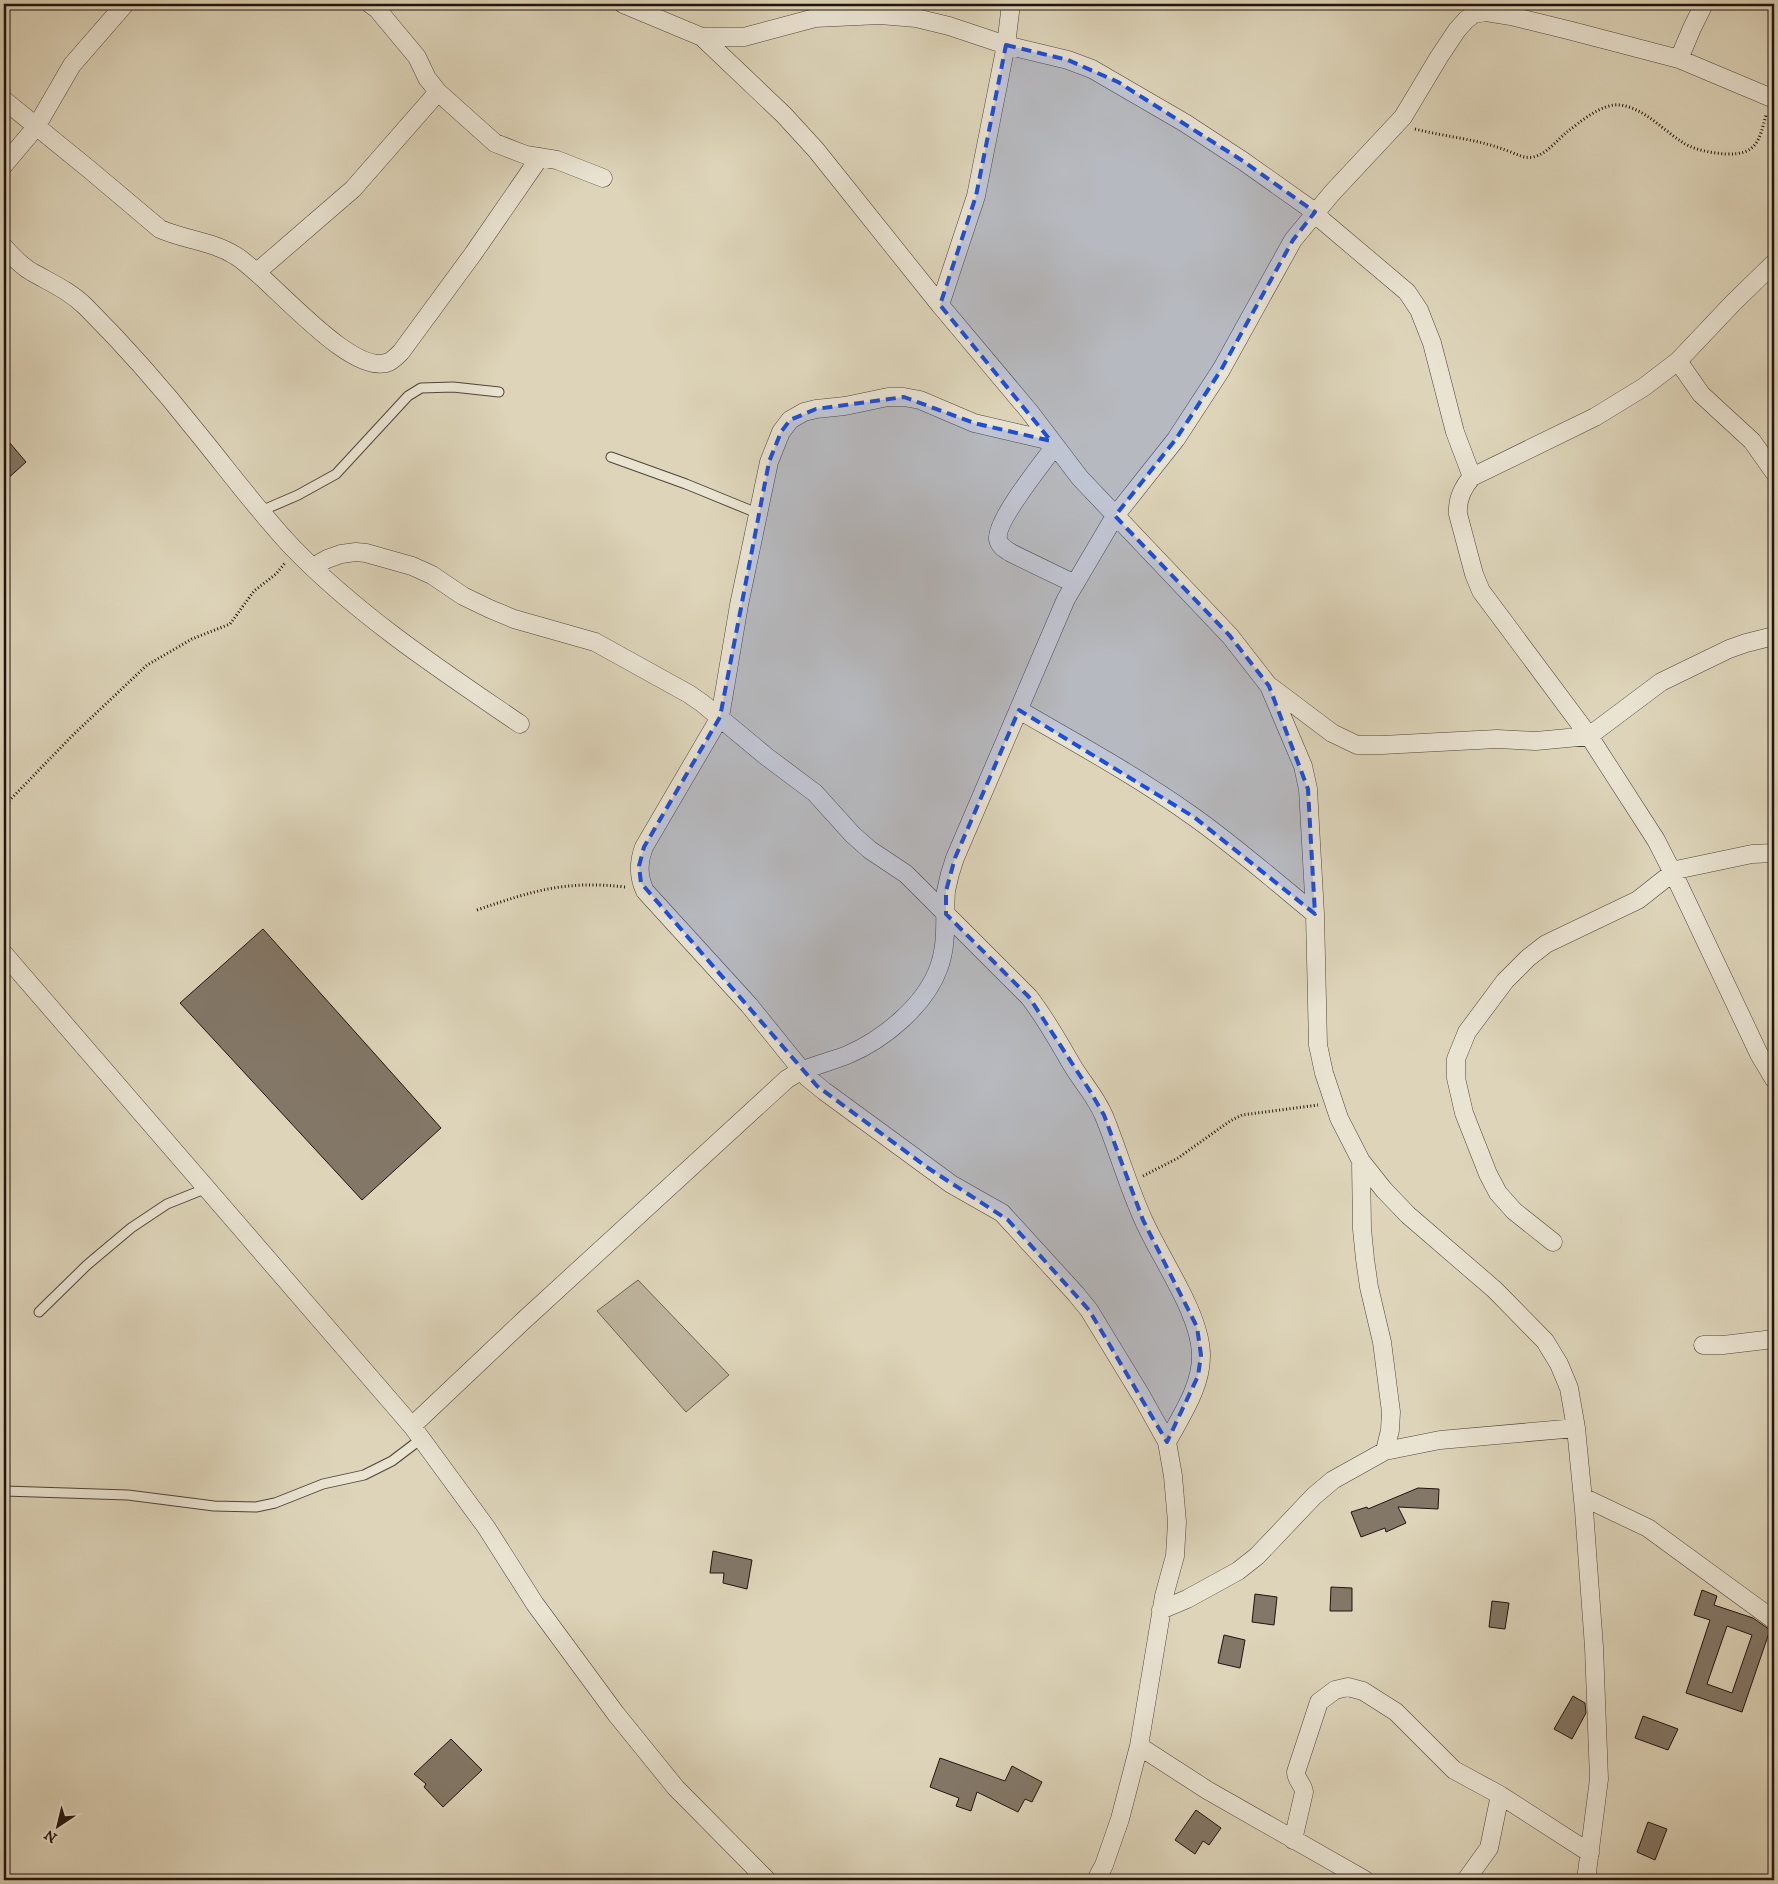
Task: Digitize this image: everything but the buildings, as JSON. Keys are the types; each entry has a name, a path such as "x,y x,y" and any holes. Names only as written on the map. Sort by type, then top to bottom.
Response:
{"street":[{"path":"4,165 36,127 72,65 125,4"},
{"path":"370,4 377,9 417,57 427,78 438,92 495,143 507,149 557,160 603,178"},
{"path":"623,4 702,37 784,115 816,150 940,305 1029,411 1080,478 1230,636 1269,686 1332,734 1357,745 1498,739 1536,741 1589,736 1660,682 1729,649 1774,636"},
{"path":"940,305 976,196 1012,4"},
{"path":"1679,59 1704,4"},
{"path":"416,1433 522,1322 787,1079 802,1070 848,1055 862,1048 900,1021 920,1003 939,967 946,940 946,891 955,858 1066,599 1115,516 1176,439 1222,370 1288,248 1315,212 1403,117 1457,30 1466,20 1468,7 1511,16 1679,59 1772,98"},
{"path":"702,37 744,37 814,18 880,15 916,18 1068,60 1118,82 1243,161 1315,212 1323,221 1407,292 1419,310 1432,343 1455,432 1472,477"},
{"path":"257,272 353,188 438,92"},
{"path":"4,100 160,229 172,234 216,245 236,255 330,340 361,360 381,364 390,362 401,352 457,277 540,157"},
{"path":"4,247 31,272 59,286 85,306 168,397 261,511 313,567 376,622 436,667 520,724"},
{"path":"1774,263 1678,361 1644,387 1595,417 1472,477 1459,497 1458,514 1474,574 1481,591 1589,736 1656,840 1759,1054 1774,1079"},
{"path":"1678,361 1701,394 1752,441 1774,472"},
{"path":"1053,444 974,423 920,400 904,397 888,397 845,406 816,408 790,420 781,432 769,462 757,513 720,717 644,847 640,858 639,872 645,891 750,1005 802,1070 824,1091 928,1168 1002,1214 1076,1294 1089,1310 1138,1390 1166,1442 1174,1476 1177,1542 1161,1610 1140,1746 1120,1819 1104,1865 1096,1880"},
{"path":"1053,444 999,528 998,539 1002,547 1011,553 1075,584"},
{"path":"313,567 327,559 356,552 423,570 463,596 490,609 514,619 586,638 693,697 720,717 767,758 815,793 853,835 870,850 906,874 1029,997 1045,1017 1071,1063 1104,1114 1143,1220 1197,1327 1201,1355 1198,1376 1187,1405 1166,1442"},
{"path":"1269,686 1302,766 1308,789 1315,914 1318,1045 1324,1073 1339,1118 1361,1161 1384,1190 1408,1215 1495,1290 1545,1341 1559,1364 1569,1388 1576,1428 1583,1497 1594,1647 1599,1779 1586,1880"},
{"path":"1019,710 1122,770 1194,817 1233,846 1315,914"},
{"path":"1553,1242 1514,1211 1498,1193 1488,1174 1464,1113 1456,1078 1456,1059 1467,1032 1504,981 1546,944 1638,900 1672,872 1698,864 1752,854 1774,853"},
{"path":"4,954 416,1433 486,1527 535,1604 616,1714 676,1788 768,1880"},
{"path":"1361,1161 1362,1229 1365,1259 1369,1287 1382,1342 1391,1412 1390,1430 1385,1451"},
{"path":"1703,1345 1723,1345 1774,1339"},
{"path":"1161,1610 1188,1599 1238,1571 1257,1556 1314,1496 1333,1480 1385,1451 1440,1440 1576,1428"},
{"path":"1583,1497 1648,1528 1774,1620"},
{"path":"1293,1840 1304,1792 1304,1787 1296,1776 1296,1772 1318,1702 1335,1690 1348,1687 1363,1691 1396,1712 1454,1770 1500,1795 1590,1853"},
{"path":"1140,1746 1207,1790 1365,1880"},
{"path":"1466,1880 1489,1848 1500,1795"}],"lane":[{"path":"261,511 298,495 336,474 408,396 421,388 454,387 499,392"},
{"path":"612,457 757,513"},
{"path":"39,1312 87,1265 131,1228 167,1204 207,1188"},
{"path":"4,1491 128,1496 214,1506 256,1507 274,1503 323,1484 364,1475 392,1461 416,1433"}],"path":[{"path":"1396,124 1470,140 1525,158 1544,152 1584,120 1606,107 1620,105 1636,110 1695,149 1721,154 1735,154 1747,152 1755,146 1760,138 1772,98"},
{"path":"4,806 73,735 147,665 192,639 230,624 254,591 282,569 293,547"},
{"path":"477,910 535,891 573,884 612,885 645,891"},
{"path":"1128,1180 1147,1175 1178,1158 1230,1121 1242,1115 1313,1107 1333,1100"}],"highlighted area":[{"path":"1006,45 1068,60 1118,82 1243,161 1315,212 1293,240 1221,370 1176,439 1115,516 1230,636 1269,686 1308,789 1315,914 1194,817 1019,710 955,858 946,891 946,914 1029,997 1104,1115 1143,1220 1197,1327 1201,1355 1198,1376 1167,1442 1089,1310 1008,1220 928,1168 817,1086 641,883 639,866 644,847 720,717 769,462 781,432 790,420 816,409 904,397 974,423 1051,441 940,305 976,196"}],"shaded area":[{"path":"638,1280 729,1375 686,1412 597,1311"}]}
